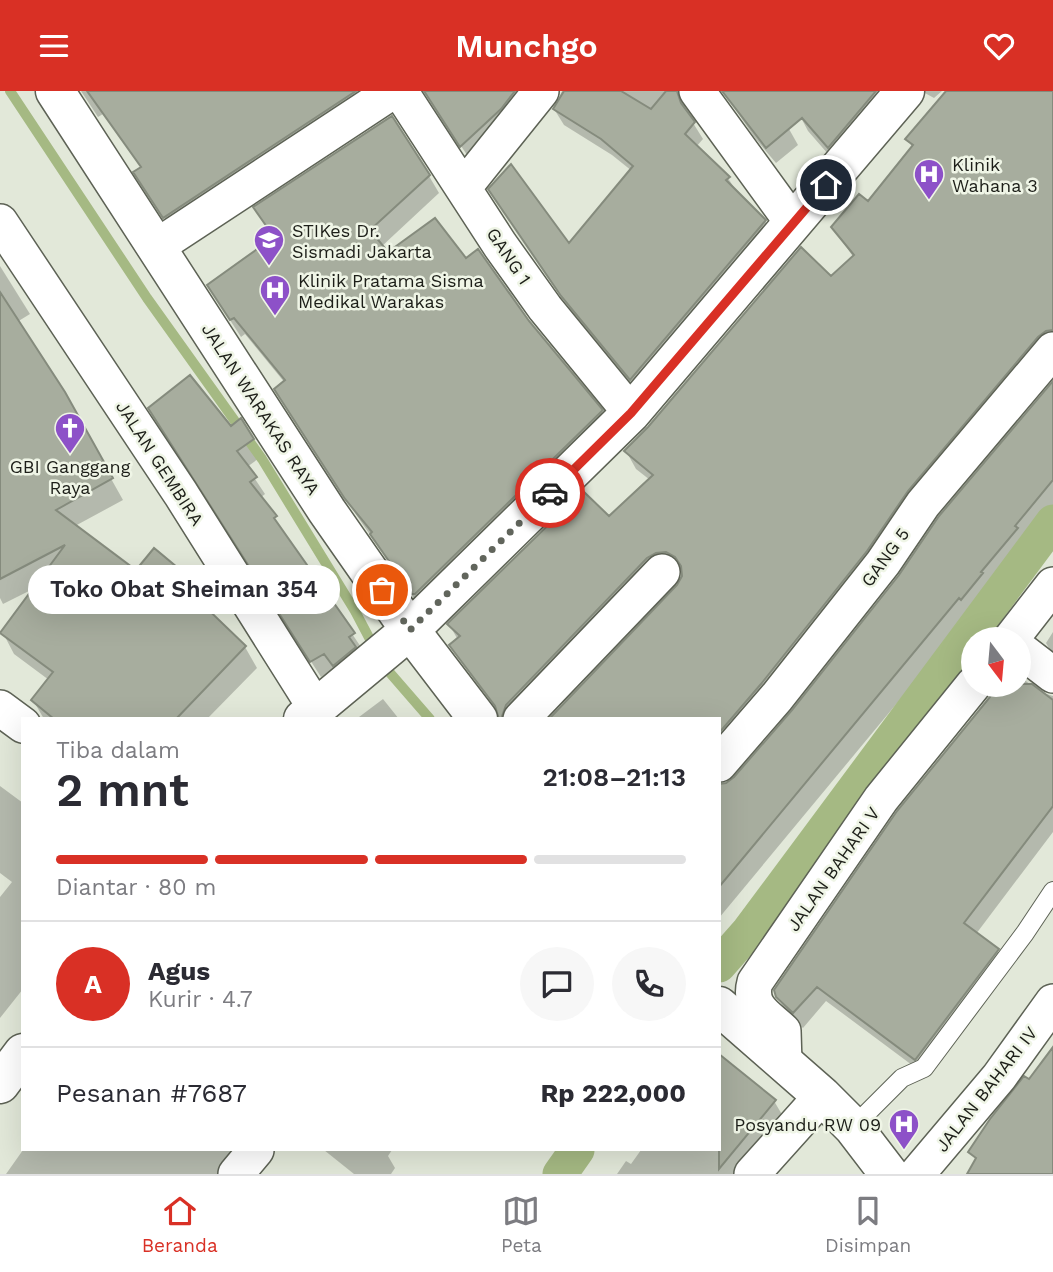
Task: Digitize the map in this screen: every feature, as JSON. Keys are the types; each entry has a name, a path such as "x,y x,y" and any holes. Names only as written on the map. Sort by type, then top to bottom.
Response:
{"street":[{"name":"JALAN WARAKAS RAYA","path":"55,91 327,511 404,635 476,717"},
{"path":"156,247 393,91"},
{"name":"GANG 1","path":"400,91 545,309 631,413"},
{"path":"464,187 541,91"},
{"path":"697,91 793,223"},
{"path":"309,713 404,635 631,413 905,91"},
{"name":"JALAN GEMBIRA","path":"0,222 181,494 309,713"},
{"name":"GANG 5","path":"721,762 777,697 875,573 923,504 1053,350"},
{"path":"523,717 662,572"},
{"path":"1020,627 1053,585"},
{"path":"1031,658 1053,675"},
{"name":"JALAN BAHARI V","path":"774,1054 783,1031 753,1003 755,982 881,799 963,697"},
{"path":"0,708 21,724"},
{"name":"JALAN BAHARI IV","path":"917,1174 999,1077 1053,1002"},
{"path":"721,1008 822,1096 853,1127 890,1174"},
{"path":"0,1084 21,1056"},
{"path":"752,1174 822,1096"},
{"path":"236,1174 255,1151"}],"lane":[{"path":"853,1127 902,1078 924,1068 1025,933 1053,891"}],"building":[{"path":"87,91 356,91 163,218 133,172 141,167"},
{"path":"424,91 515,91 501,109 460,147"},
{"path":"564,91 621,91 651,109 666,91 677,91 681,103 695,122 685,134 730,177 726,180 766,220 630,380 561,296 488,189 511,164 569,243 633,166 601,139 553,109"},
{"path":"722,91 876,91 828,148 802,118 766,148"},
{"path":"946,91 1053,91 1053,330 1038,337 908,491 867,551 721,731 721,717 551,717 677,585 682,576 681,566 675,557 666,552 647,558 506,705 502,717 498,717 495,706 449,645 460,636 447,624 583,491 609,516 653,475 624,451 648,427 801,247 831,276 854,255 831,227 859,194 868,201 913,145 905,139"},
{"path":"392,116 430,175 370,230 388,252 435,218 466,258 478,249 529,321 603,410 415,594 412,594 370,534 372,532 345,499 274,389 285,380 234,318 230,320 207,285 274,237 253,207"},
{"path":"0,292 65,392 113,478 56,510 136,570 154,548 202,588 195,597 246,646 178,717 52,717 31,700 53,672 0,633 65,545 0,579"},
{"path":"190,375 231,426 241,418 254,439 237,451 257,477 250,482 277,516 274,518 355,633 349,637 356,647 333,666 324,654 310,662 148,408"},
{"path":"1053,381 1053,480 1015,526 1018,528 961,600 959,598 721,885 721,784 734,777 792,710 899,575 939,516"},
{"path":"1032,684 1053,700 1053,806 964,923 999,949 915,1060 817,987 793,1013 776,997 774,990 897,811 990,697 1031,697"},
{"path":"1053,1047 1053,1174 967,1174 976,1158 968,1152 990,1119 1024,1076 1029,1079"},
{"path":"721,1056 776,1100 719,1169 721,1151"}],"waterway":[{"path":"10,91 147,298 262,459 355,611 384,666 428,717"},
{"path":"721,963 749,931 1053,522"},
{"path":"560,1174 576,1151"}],"way so far":[{"path":"382,590 410,630 550,493"}],"place":[{"name":"Klinik Wahana 3","path":"929,201"},
{"name":"STIKes Dr. Sismadi Jakarta","path":"269,267"},
{"name":"Klinik Pratama Sisma Medikal Warakas","path":"275,317"},
{"name":"GBI Ganggang Raya","path":"70,455"},
{"name":"Toko Obat Sheiman 354","path":"382,590"},
{"name":"Posyandu RW 09","path":"904,1151"}],"route":[{"path":"550,493 631,413 826,185"}]}
